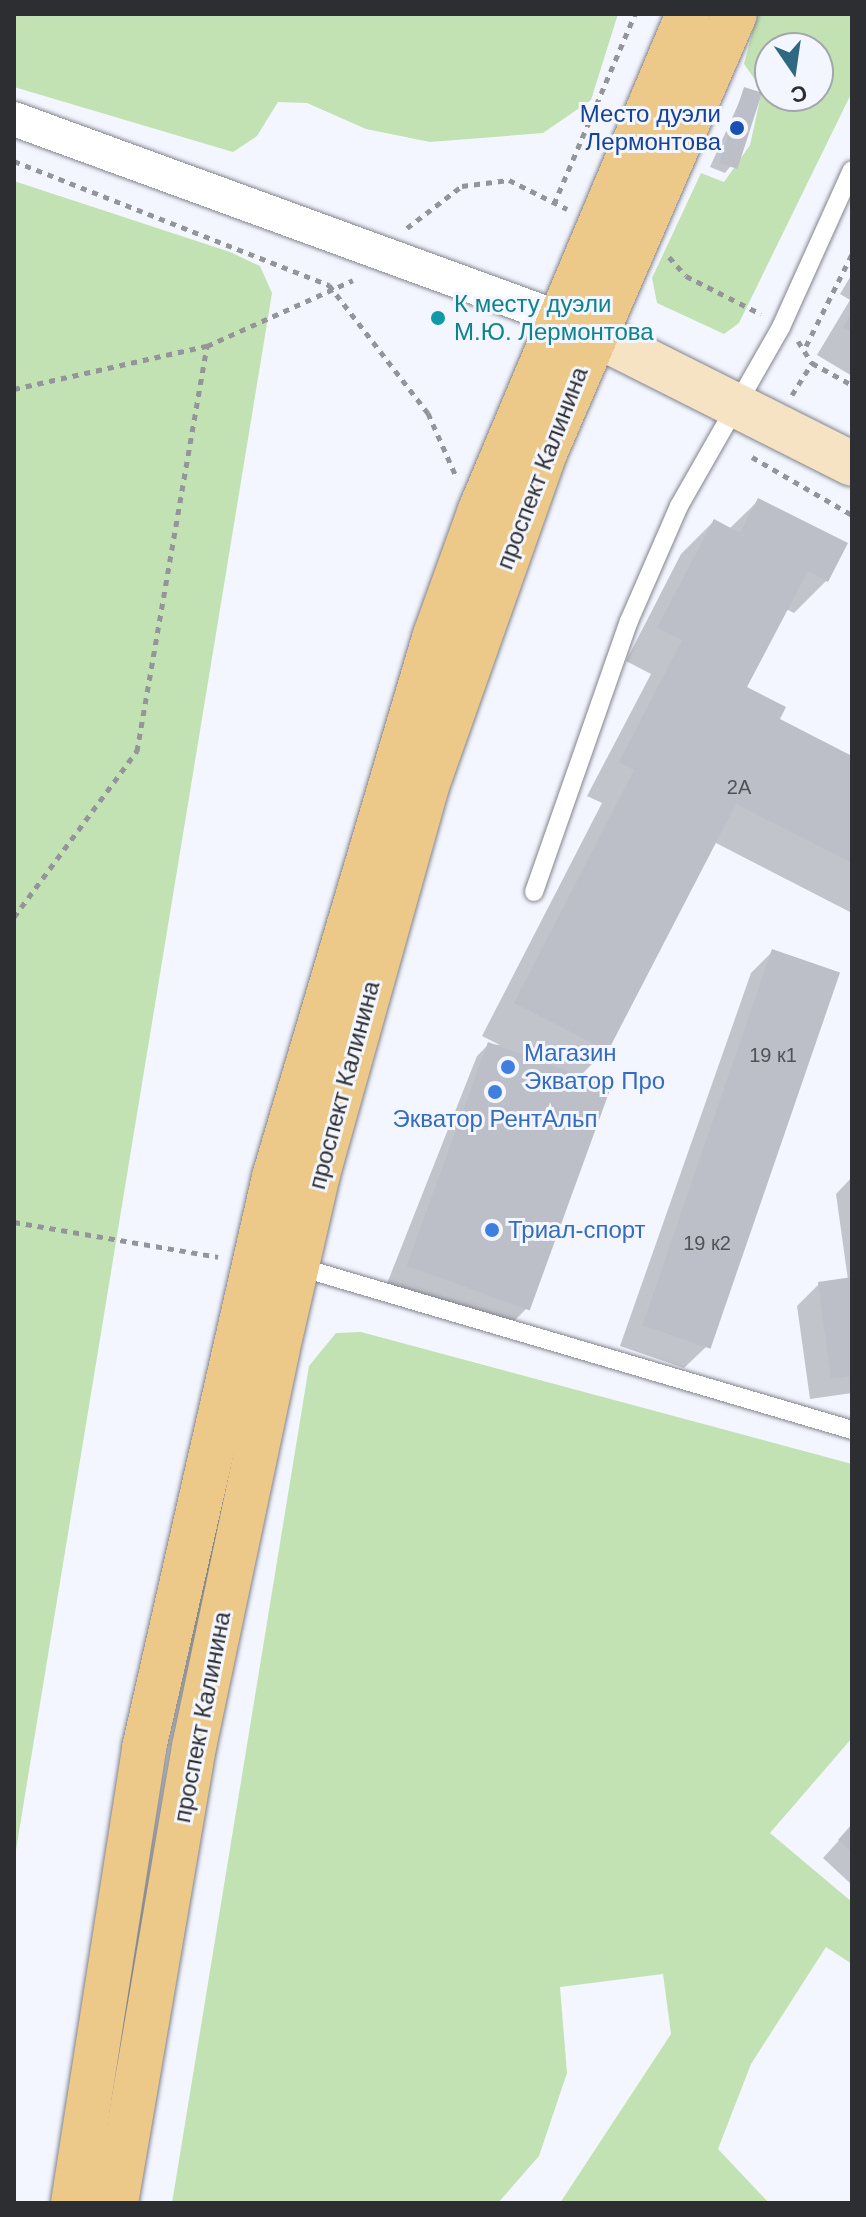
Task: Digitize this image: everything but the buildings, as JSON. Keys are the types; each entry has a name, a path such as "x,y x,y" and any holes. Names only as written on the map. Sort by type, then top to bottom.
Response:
{"main road":[{"name":"проспект Калинина","path":"116,2203 194,1747 296,1266 436,759 576,326 688,14"},
{"name":"проспект Калинина","path":"73,2203 144,1748 252,1263 435,635 576,326 735,14"}],"street":[{"path":"14,119 576,326 739,402 852,464"}],"lane":[{"path":"534,892 629,621 679,506 739,402 852,170"},
{"path":"296,1266 852,1430"}],"path":[{"path":"554,204 635,14"},
{"path":"14,161 329,285 428,413 457,476"},
{"path":"806,346 852,254"},
{"path":"14,389 207,346 329,285"},
{"path":"14,917 137,751 207,346"},
{"path":"14,1222 252,1263"}],"green space":[{"path":"14,14 618,14 591,100 543,133 430,142 366,129 307,103 278,102 257,136 233,152 14,87"},
{"path":"757,14 852,14 852,92 739,323 724,334 657,303 652,278 701,173 724,182 750,145 757,112 834,112 834,32 754,32 754,78 744,64"},
{"path":"14,181 230,252 260,266 272,293 14,1862"},
{"path":"361,1332 852,1464 852,1738 770,1833 852,1902 852,1964 826,1947 751,2064 718,2149 769,2203 560,2203 671,2034 663,1974 560,1987 567,2073 539,2156 498,2203 172,2203 309,1366 336,1333"}],"place":[{"name":"Место дуэли Лермонтова","path":"737,128"},
{"name":"К месту дуэли М.Ю. Лермонтова","path":"438,318"},
{"name":"Магазин Экватор Про","path":"508,1067"},
{"name":"Экватор РентАльп","path":"495,1092"},
{"name":"Триал-спорт","path":"492,1230"}]}
